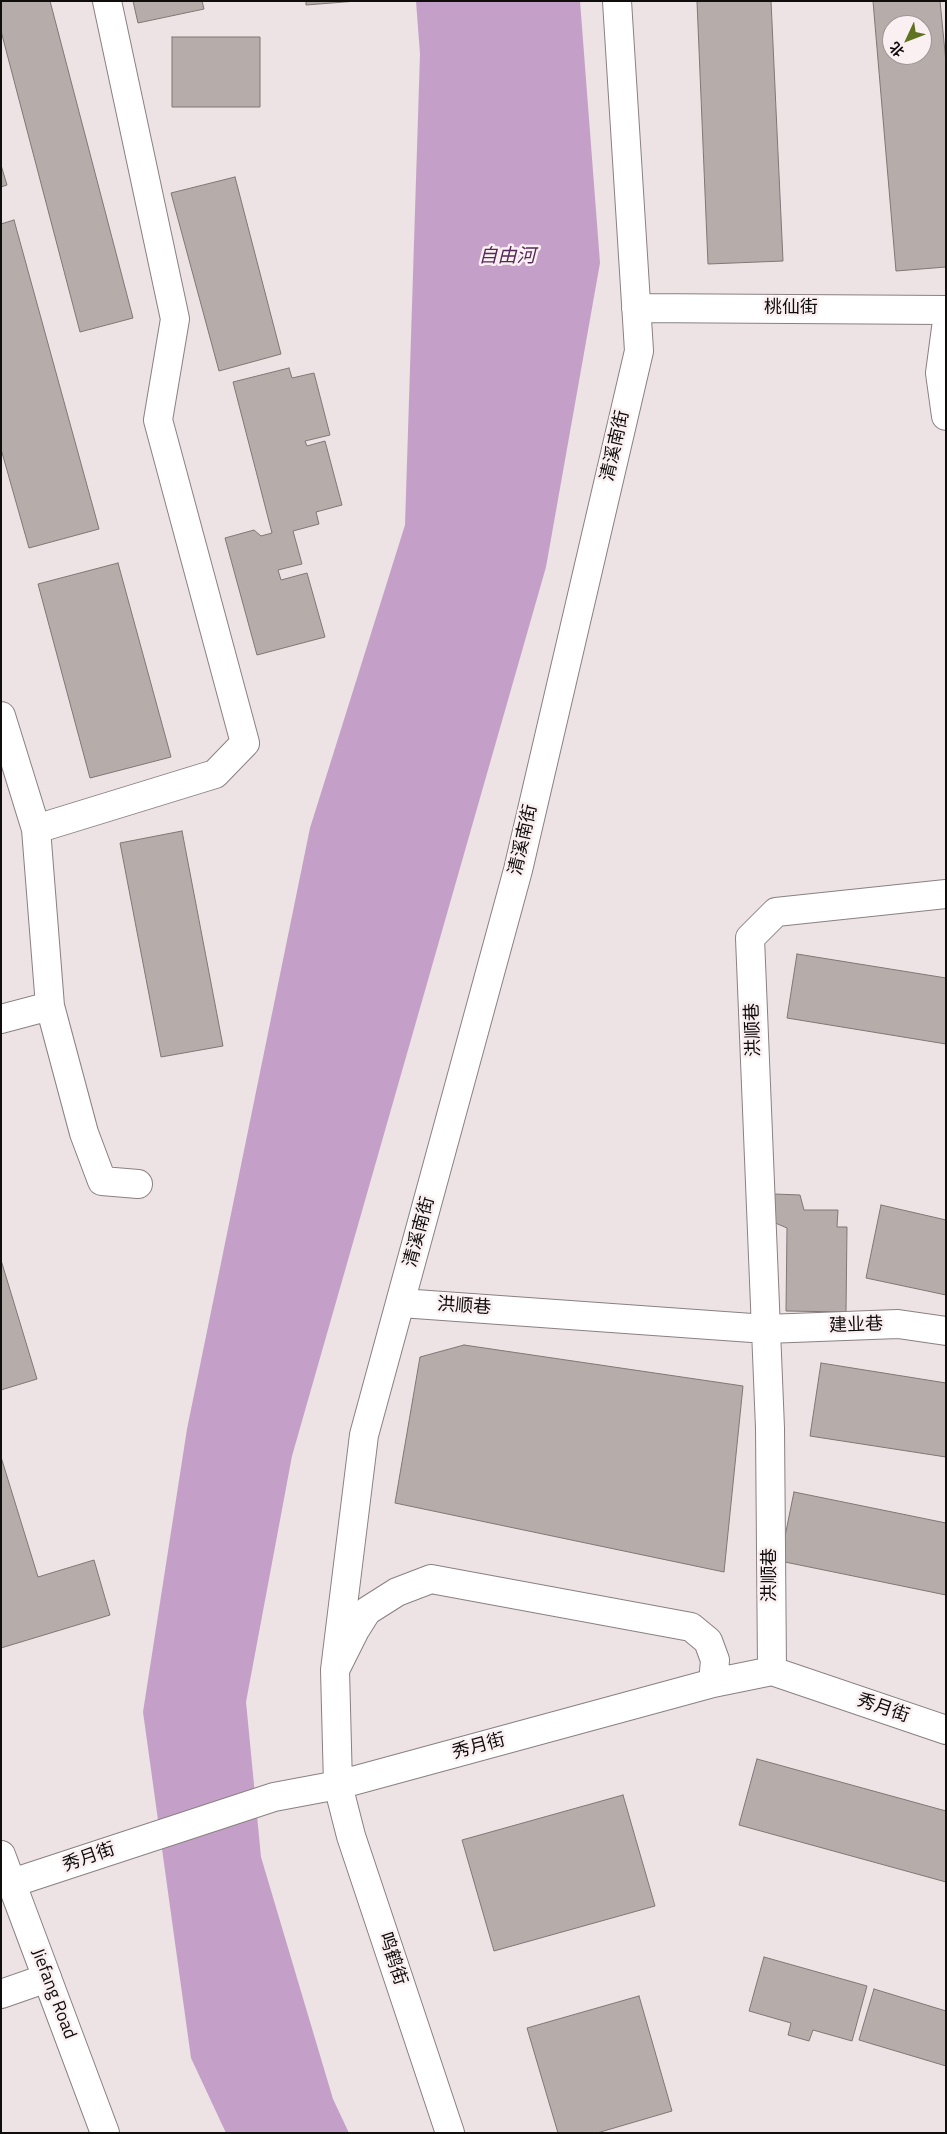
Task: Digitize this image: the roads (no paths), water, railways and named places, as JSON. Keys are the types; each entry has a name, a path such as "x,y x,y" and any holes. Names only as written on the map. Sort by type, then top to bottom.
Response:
{"street":[{"path":"36,829 215,774 245,743 158,420 175,319 107,1"},
{"name":"清溪南街","path":"335,1670 364,1435 518,870 639,351 617,1"},
{"name":"桃仙街","path":"636,308 946,310"},
{"path":"946,328 940,373 946,416"},
{"path":"1,716 36,829 50,1006 84,1133 102,1181 138,1184"},
{"name":"洪顺巷","path":"772,1671 770,1428 750,938 776,912 946,894"},
{"path":"1,1019 50,1006"},
{"name":"洪顺巷","path":"400,1302 766,1329"},
{"name":"建业巷","path":"766,1329 898,1324 946,1331"},
{"path":"335,1670 367,1611 397,1592 431,1579 691,1627 708,1642 715,1660 713,1683"},
{"name":"鸣鹤街","path":"335,1670 338,1785 351,1836 450,2133"},
{"name":"秀月街","path":"12,1883 274,1797 338,1785 713,1683 772,1671 946,1730"},
{"name":"Jiefang Road","path":"1,1855 105,2133"},
{"path":"1,1994 47,1978"}],"water":[{"name":"自由河","path":"416,1 580,1 600,263 546,567 292,1456 246,1702 261,1857 333,2099 349,2133 226,2133 191,2058 143,1712 187,1429 310,828 405,525 420,54"}]}
